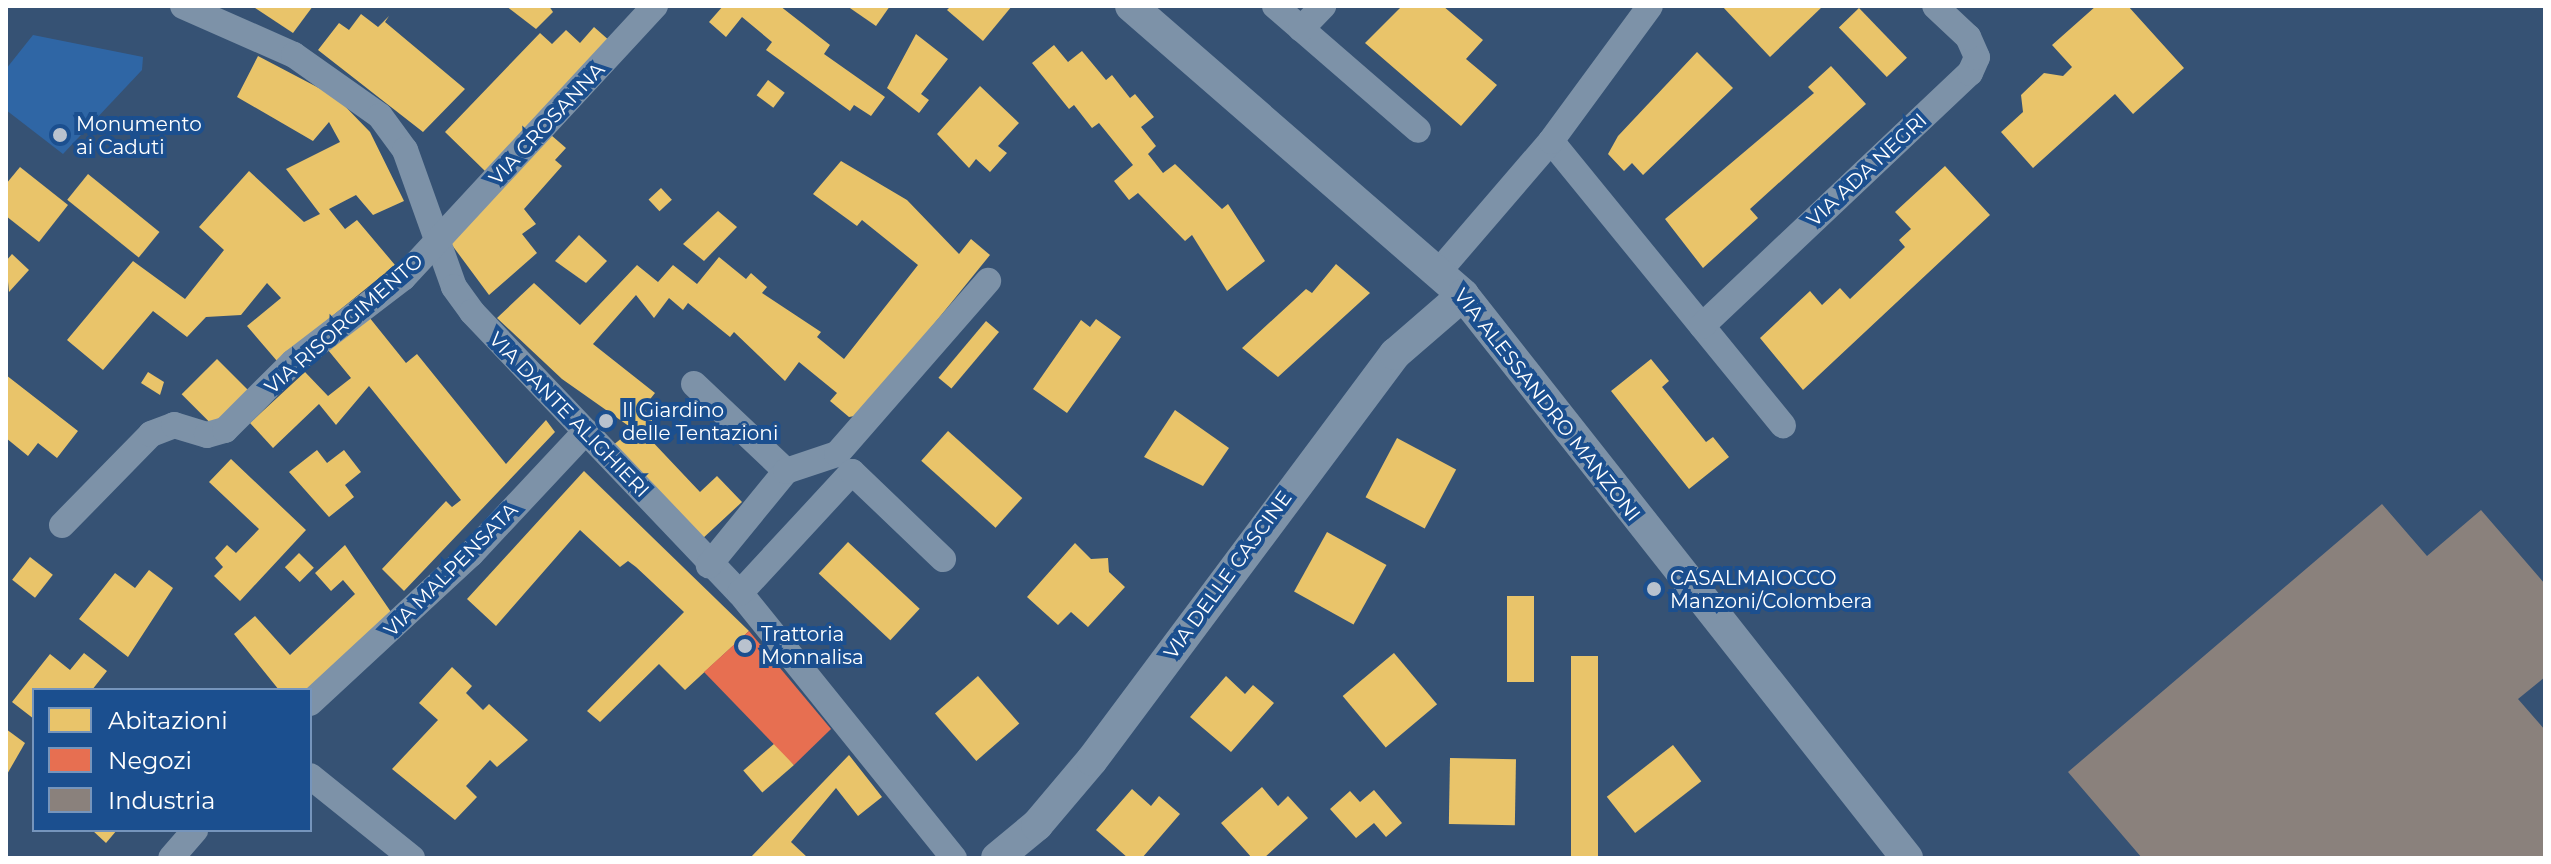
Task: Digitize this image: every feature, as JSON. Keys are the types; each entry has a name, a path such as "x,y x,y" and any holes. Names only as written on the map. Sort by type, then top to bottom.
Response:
{"street":[{"name":"VIA CROSANNA","path":"437,240 655,6"},
{"path":"1275,6 1418,130"},
{"path":"1301,29 1323,6"},
{"path":"1440,270 1551,141 1650,6"},
{"name":"VIA ADA NEGRI","path":"1702,326 1970,73 1977,57 1968,37 1935,6"},
{"name":"VIA DANTE ALIGHIERI","path":"188,7 283,49 372,109 405,150 437,240 472,312 709,565 740,593 954,858"},
{"name":"VIA ALESSANDRO MANZONI","path":"1145,10 1440,270 1463,295 1809,740 1907,858"},
{"path":"1551,141 1783,425"},
{"name":"VIA RISORGIMENTO","path":"62,525 151,434 174,425 216,434 233,424 437,240"},
{"path":"709,565 786,471 837,454 988,281"},
{"name":"VIA DELLE CASCINE","path":"997,858 1037,825 1092,760 1395,354 1463,295"},
{"path":"694,384 786,471"},
{"name":"VIA MALPENSATA","path":"312,701 471,554 586,431"},
{"path":"740,593 852,472 943,559"},
{"path":"312,778 412,858"},
{"path":"171,858 193,832"}],"shaded area":[{"path":"33,35 143,57 142,70 63,154 6,110 6,69"}],"building: Abitazioni":[{"path":"252,6 313,6 293,33"},
{"path":"506,6 549,6 553,12 536,29"},
{"path":"723,6 780,6 830,45 824,54 885,97 871,116 854,105 850,111 766,50 772,42 742,17 726,37 709,22"},
{"path":"847,6 890,6 876,26"},
{"path":"951,6 1012,6 983,41 947,10"},
{"path":"1402,6 1443,6 1483,40 1466,59 1497,85 1461,126 1365,43"},
{"path":"1722,6 1823,6 1770,57"},
{"path":"2096,6 2128,6 2184,68 2133,114 2115,94 2033,168 2001,132 2023,112 2021,95 2044,73 2063,76 2072,67 2052,45"},
{"path":"1859,8 1907,58 1887,77 1839,27"},
{"path":"361,14 378,27 389,16 385,22 465,89 423,132 318,50 339,23 349,30"},
{"path":"594,27 611,42 485,171 445,132 540,33 552,44 566,30 580,43"},
{"path":"916,34 948,59 921,94 929,100 919,113 887,88"},
{"path":"1054,45 1068,62 1082,51 1106,80 1112,75 1130,98 1135,94 1154,117 1141,127 1156,146 1148,154 1163,173 1175,164 1222,209 1228,204 1265,261 1227,291 1192,235 1185,241 1138,193 1129,200 1114,181 1133,165 1099,123 1092,128 1074,105 1069,109 1032,63"},
{"path":"1697,52 1733,88 1643,175 1632,163 1624,171 1608,154 1618,136"},
{"path":"258,56 336,97 370,132 404,201 373,215 356,195 329,209 345,229 357,220 395,265 277,361 247,326 281,298 267,283 241,315 206,317 187,337 153,311 103,370 67,340 133,261 185,299 224,250 199,227 249,171 304,222 320,214 286,169 340,142 329,122 313,141 237,97"},
{"path":"1831,66 1866,104 1750,209 1758,218 1703,268 1665,219 1814,93 1808,87"},
{"path":"768,80 785,93 773,108 757,95"},
{"path":"980,86 1019,123 998,146 1007,153 990,172 976,159 969,168 937,134"},
{"path":"551,135 566,148 555,160 562,166 524,209 536,224 522,234 537,253 489,295 449,241"},
{"path":"841,161 907,200 959,254 971,239 990,255 860,415 849,417 830,401 837,393 799,362 785,381 734,332 730,337 688,303 683,310 669,298 654,318 636,295 593,344 655,393 643,408 660,426 648,437 700,492 717,476 742,502 701,540 612,446 633,429 562,379 497,318 534,283 580,325 637,265 658,282 673,265 697,284 719,257 746,279 751,273 767,287 762,293 821,332 817,337 844,359 918,265 862,220 857,226 813,194"},
{"path":"1945,166 1990,215 1803,390 1760,338 1810,291 1822,305 1840,288 1850,299 1905,247 1899,240 1911,229 1895,212"},
{"path":"20,167 68,205 39,242 6,216 6,184"},
{"path":"88,174 159,232 139,258 67,200"},
{"path":"661,188 672,200 659,211 649,200"},
{"path":"718,211 737,227 704,261 683,244"},
{"path":"579,235 607,261 586,283 555,261"},
{"path":"12,254 29,270 9,292 6,261"},
{"path":"1336,264 1370,293 1278,377 1242,348 1306,289 1312,293"},
{"path":"369,317 406,363 417,354 506,464 546,420 555,432 404,591 382,569 446,501 452,507 461,500 369,386 336,425 319,404 273,448 250,423 305,372 328,396 351,378 328,350"},
{"path":"1096,319 1121,337 1067,413 1033,389 1081,320 1090,327"},
{"path":"986,321 999,332 951,389 938,378"},
{"path":"217,359 250,392 215,428 182,394"},
{"path":"1651,359 1669,381 1662,387 1706,442 1713,437 1729,457 1689,489 1611,391"},
{"path":"148,372 164,382 160,395 141,383"},
{"path":"6,375 78,431 57,458 38,443 28,456 6,438"},
{"path":"1175,410 1229,448 1203,486 1144,457"},
{"path":"948,431 1022,498 996,528 921,461"},
{"path":"1397,438 1456,469 1425,529 1366,497"},
{"path":"317,450 327,463 344,450 361,472 345,485 354,497 329,517 289,472"},
{"path":"231,459 306,530 240,601 214,576 223,567 215,558 227,545 236,553 259,529 209,482"},
{"path":"584,471 749,631 685,690 659,664 600,722 587,711 684,612 636,567 628,561 620,567 580,530 496,626 467,599"},
{"path":"1327,532 1386,565 1354,624 1294,591"},
{"path":"848,542 920,609 890,640 819,573"},
{"path":"1075,543 1091,559 1108,558 1109,572 1125,587 1088,627 1071,612 1058,625 1027,597"},
{"path":"345,545 391,612 310,688 277,688 234,634 255,616 290,655 355,594 343,580 331,591 315,573"},
{"path":"299,553 314,568 300,582 285,567"},
{"path":"30,557 53,575 35,598 12,580"},
{"path":"149,570 173,588 128,657 79,619 115,573 135,588"},
{"path":"1507,596 1534,596 1534,682 1507,682"},
{"path":"84,653 107,671 94,688 32,688 32,717 12,702 50,654 70,670"},
{"path":"1394,653 1437,704 1386,747 1343,696"},
{"path":"1571,656 1598,656 1598,858 1571,858"},
{"path":"452,667 472,686 466,693 483,710 489,704 528,740 497,767 490,760 466,786 477,797 455,820 392,769 438,720 419,703"},
{"path":"978,676 1019,724 976,761 935,713"},
{"path":"1226,676 1245,694 1253,685 1274,703 1231,752 1190,717"},
{"path":"6,729 25,743 6,776"},
{"path":"775,743 794,765 762,792 743,771"},
{"path":"1673,745 1701,781 1635,833 1607,797"},
{"path":"849,755 882,797 858,816 836,788 791,842 808,858 750,858"},
{"path":"1450,758 1516,759 1515,825 1449,824"},
{"path":"1262,787 1278,806 1288,796 1308,818 1264,858 1252,858 1221,823"},
{"path":"1132,789 1151,806 1159,796 1180,814 1142,858 1128,858 1096,830"},
{"path":"1374,790 1402,823 1386,837 1374,823 1356,838 1330,809 1350,791 1360,802"},
{"path":"94,832 115,832 106,843"}],"building: Negozi":[{"path":"749,631 831,729 794,765 704,672"}],"building: Industria":[{"path":"2382,504 2427,556 2481,510 2545,584 2545,677 2518,699 2545,730 2545,858 2142,858 2068,772"}],"place":[{"name":"Monumento ai Caduti","path":"60,135"},
{"name":"Il Giardino delle Tentazioni","path":"606,421"},
{"name":"CASALMAIOCCO Manzoni/Colombera","path":"1654,589"},
{"name":"Trattoria Monnalisa","path":"745,646"}]}
